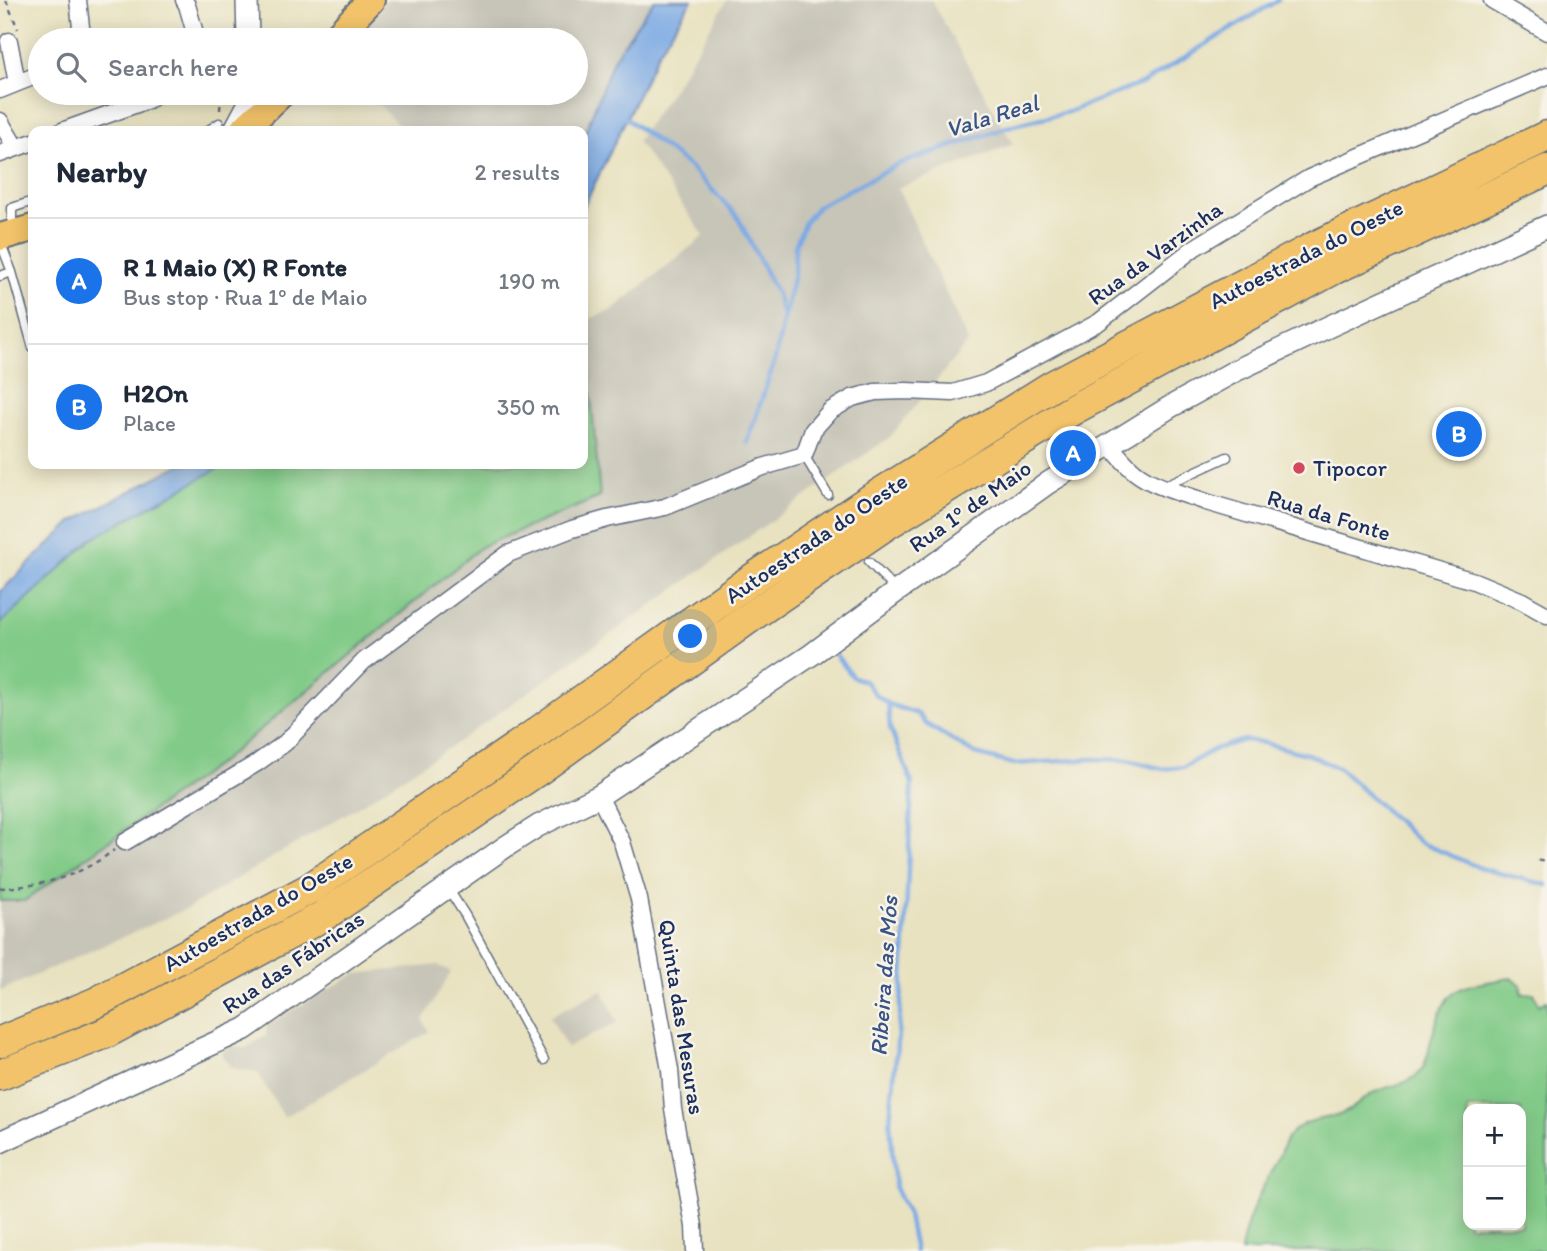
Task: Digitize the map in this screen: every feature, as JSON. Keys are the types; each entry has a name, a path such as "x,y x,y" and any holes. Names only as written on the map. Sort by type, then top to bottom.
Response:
{"highway":[{"name":"Autoestrada do Oeste","path":"0,1042 95,1003 309,888 528,739 738,588 864,503 1052,386 1314,247 1547,136"},
{"name":"Autoestrada do Oeste","path":"0,1075 106,1033 323,916 541,768 756,613 884,526 1074,409 1334,270 1547,170"}],"main road":[{"path":"345,28 371,0"},
{"path":"236,126 265,105"}],"street":[{"path":"78,0 82,28"},
{"path":"184,0 193,28"},
{"path":"247,0 252,28"},
{"path":"1492,0 1547,32"},
{"path":"13,36 17,83"},
{"name":"Rua da Varzinha","path":"804,455 814,430 830,411 852,398 906,391 953,393 985,383 1099,322 1194,248 1309,178 1547,76"},
{"path":"0,90 28,79"},
{"path":"76,126 134,105"},
{"path":"234,126 248,105"},
{"path":"0,121 16,148"},
{"path":"0,154 28,144"},
{"name":"Rua 1º de Maio","path":"598,796 811,655 998,517 1108,444 1235,371 1547,226"},
{"name":"Rua da Fonte","path":"1108,444 1133,471 1146,480 1206,502 1474,581 1522,601 1547,615"},
{"path":"125,842 257,763 285,743 364,661 508,554 584,526 674,504 763,467 804,455"},
{"name":"Rua das Fábricas","path":"0,1142 247,1032 538,826 598,796"},
{"name":"Quinta das Mesuras","path":"598,796 622,842 639,899 670,1070 673,1109 694,1226 695,1251"}],"lane":[{"path":"28,203 12,208 11,235 12,272 28,330"},
{"path":"0,276 12,272"},
{"path":"804,455 828,495"},
{"path":"1163,486 1227,457"},
{"path":"869,562 897,591"},
{"path":"447,888 465,915 544,1060"}],"path":[{"path":"6,0 13,36"},
{"path":"0,888 57,881 90,866 125,842"},
{"path":"1538,860 1547,863"}],"shaded area":[{"path":"387,0 665,0 588,154 588,126 399,126 379,105 588,105 588,28 361,28"},
{"path":"727,0 931,0 1013,144 898,188 968,342 890,437 456,743 354,809 186,909 0,991 0,901 24,901 221,762 482,546 599,497 588,368 588,319 612,310 704,236 637,141 674,87"},
{"path":"438,965 451,972 423,1020 429,1032 284,1117 257,1072 232,1068 221,1053 234,1045 244,1049 266,1036 267,1025 355,974"},
{"path":"602,990 618,1022 567,1048 550,1016"}],"green space":[{"path":"588,364 600,497 482,546 221,762 24,901 0,901 0,624 93,538 217,469 588,469"},
{"path":"1511,978 1520,984 1522,994 1534,993 1539,1005 1547,1001 1547,1251 1241,1251 1246,1227 1255,1205 1290,1135 1304,1124 1344,1113 1375,1092 1415,1077 1425,1063 1436,1024 1448,999 1464,987"}],"water":[{"path":"654,0 692,0 659,51 588,198 588,126 614,58"},
{"path":"172,469 217,469 93,538 0,624 0,592 72,522"}],"waterway":[{"name":"Vala Real","path":"784,317 794,274 795,246 805,222 818,206 899,164 1013,125 1068,112 1143,83 1278,0"},
{"path":"623,116 690,167 737,216 777,294 784,317 775,360 747,443"},
{"path":"835,654 853,677 865,681 874,693 888,704 918,714 926,724 975,754 1014,764 1093,759 1127,760 1163,769 1183,767 1215,749 1244,740 1260,742 1310,755 1340,769 1421,843 1483,869 1547,885"},
{"name":"Ribeira das Mós","path":"888,704 890,728 912,783 903,980 890,1121 895,1188 908,1215 915,1251"}],"place":[{"name":"H2On","path":"1459,434"},
{"name":"R 1 Maio (X) R Fonte","path":"1073,453"},
{"name":"Tipocor","path":"1299,468"}]}
